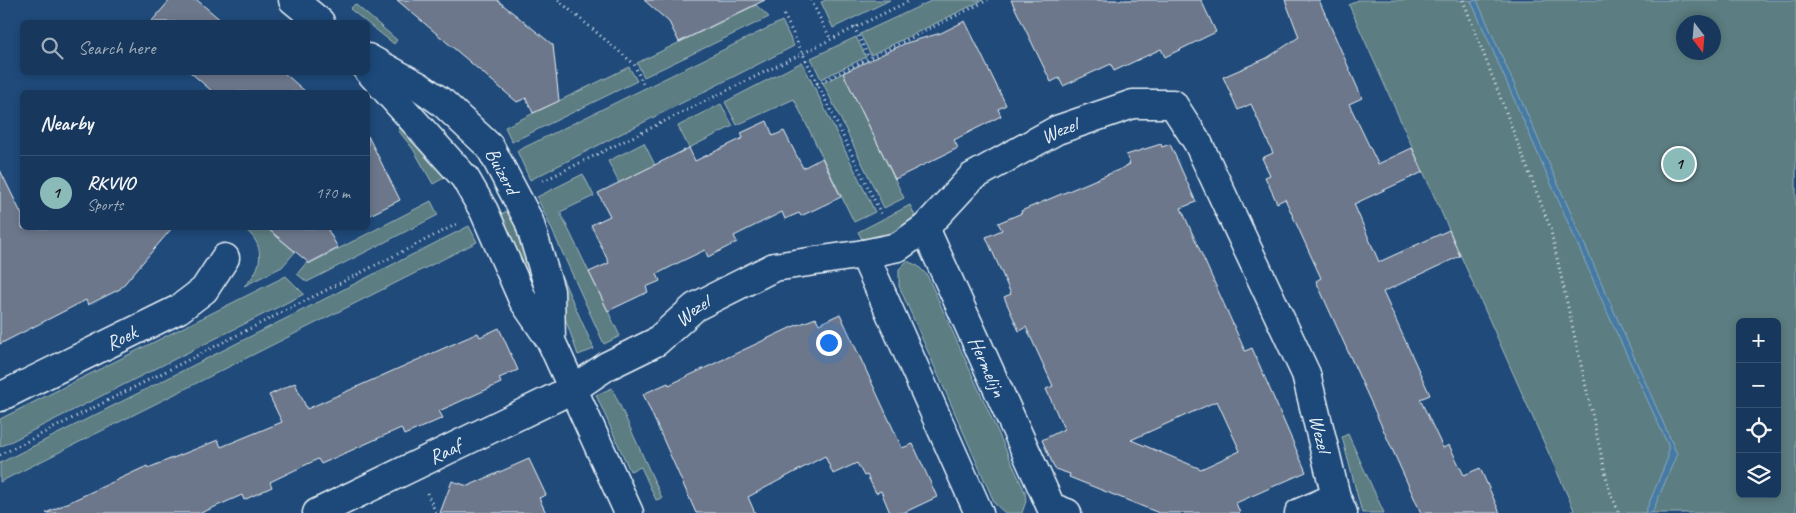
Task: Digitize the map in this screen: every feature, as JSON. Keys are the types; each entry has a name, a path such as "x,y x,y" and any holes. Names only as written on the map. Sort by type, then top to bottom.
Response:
{"street":[{"path":"293,0 318,20"},
{"name":"Buizerd","path":"370,59 420,87 442,103 490,147 529,222 550,291 551,341"},
{"name":"Buizerd","path":"370,72 460,170 484,211 523,300 551,341 629,513"},
{"name":"Wezel","path":"573,389 607,366 656,342 695,307 774,267 898,247 925,228 972,177 1057,130 1133,104 1173,104 1198,143 1306,374 1339,505"},
{"name":"Hermelijn","path":"925,228 1052,511"},
{"path":"864,254 979,513"},
{"name":"Roek","path":"0,397 179,309 204,290 225,258"},
{"name":"Raaf","path":"317,513 573,389"},
{"path":"1299,513 1339,505"}],"path":[{"path":"558,0 634,64 643,84"},
{"path":"811,0 830,38"},
{"path":"817,84 988,0"},
{"path":"1463,0 1550,227 1609,489 1619,513"},
{"path":"784,15 881,214"},
{"path":"854,27 869,58"},
{"path":"426,491 436,513"}],"green space":[{"path":"826,0 890,0 833,28 821,2"},
{"path":"933,0 983,0 871,55 860,34"},
{"path":"1358,0 1796,0 1796,513 1568,513 1574,510 1349,5"},
{"path":"355,4 397,40 394,44 370,25 370,20 364,20 350,9"},
{"path":"756,5 769,17 644,77 637,63"},
{"path":"782,21 794,46 530,180 517,151"},
{"path":"856,37 866,57 821,79 811,58"},
{"path":"802,62 875,212 854,222 794,99 737,125 725,102"},
{"path":"629,67 637,81 512,142 505,127"},
{"path":"843,73 904,198 884,208 823,83"},
{"path":"721,104 733,126 689,148 678,126"},
{"path":"400,128 449,175 433,184 413,149 398,130"},
{"path":"644,143 655,165 619,183 608,161"},
{"path":"583,174 594,196 560,212 620,336 604,344 537,197"},
{"path":"431,201 438,215 307,282 297,274 307,262 309,264"},
{"path":"910,205 915,216 890,235 863,241 858,232"},
{"path":"509,210 527,246 539,305 499,215"},
{"path":"469,226 477,242 0,482 0,463"},
{"path":"245,230 269,230 295,252 282,267 244,286 256,272 260,256 256,241"},
{"path":"552,255 594,349 578,355 564,315"},
{"path":"907,261 918,266 927,275 1025,492 1026,501 1022,513 1005,513 995,504 899,286 899,269"},
{"path":"286,276 304,294 0,447 0,419"},
{"path":"612,388 662,498 656,500 641,467 630,471 596,395"},
{"path":"1348,434 1384,513 1362,513 1342,437"}],"water":[{"path":"1477,0 1677,454 1652,513 1645,513 1668,457 1668,445 1608,314 1471,1"}],"building":[{"path":"170,0 197,0 221,20 153,20"},
{"path":"397,0 497,0 553,45 559,101 533,113 526,98 517,102"},
{"path":"644,0 765,0 679,42 669,22"},
{"path":"1011,0 1201,0 1216,32 1165,57 1161,49 1114,71 1111,64 1063,86 1059,78 1051,82"},
{"path":"1285,0 1319,0 1362,98 1349,104 1378,164 1412,148 1423,172 1354,204 1379,262 1449,230 1460,256 1383,292 1430,395 1420,399 1443,448 1449,445 1464,475 1480,468 1500,513 1421,513 1316,281 1321,278 1285,199 1277,203 1265,177 1270,175 1262,158 1273,153 1251,104 1238,110 1223,77 1267,58 1299,37"},
{"path":"965,21 1006,105 998,109 1001,116 954,140 958,148 895,179 843,73 906,43 941,33"},
{"path":"193,75 286,75 304,90 211,90"},
{"path":"767,121 773,136 784,131 803,168 822,158 841,197 801,216 799,213 785,219 782,212 734,236 737,242 708,257 705,250 657,274 660,281 646,287 648,292 608,311 589,272 609,263 591,225 610,216 598,193 689,148 695,161 743,138 741,133"},
{"path":"370,140 400,200 370,215"},
{"path":"1161,144 1162,147 1170,144 1196,202 1181,208 1245,351 1252,348 1306,472 1236,503 1240,513 1159,513 1069,477 1070,474 1055,469 1042,440 1064,429 1046,389 1053,386 1026,327 1019,331 1004,297 1011,294 986,237 1002,230 998,223 1022,213 1021,211 1130,164 1126,155","holes":["1217,401 1240,451 1201,469 1131,440"]},
{"path":"0,170 20,211 20,230 170,230 120,289 88,305 86,300 0,344"},
{"path":"269,230 328,230 338,248 309,263"},
{"path":"840,314 902,448 913,444 937,497 903,513 890,513 881,491 876,493 867,475 864,476 857,463 833,474 825,456 748,497 755,513 696,513 643,394 668,383 669,385 792,327 816,318 819,324"},
{"path":"499,328 518,370 499,378 501,383 439,411 443,418 404,435 401,428 321,464 318,459 270,482 272,487 244,500 242,495 201,513 46,513 147,466 148,468 218,440 221,447 282,422 269,395 295,383 307,409 478,333 480,337"},
{"path":"529,459 546,495 539,498 546,513 440,513 452,481 468,486"}],"place":[{"name":"RKVVO","path":"1679,164"}]}
